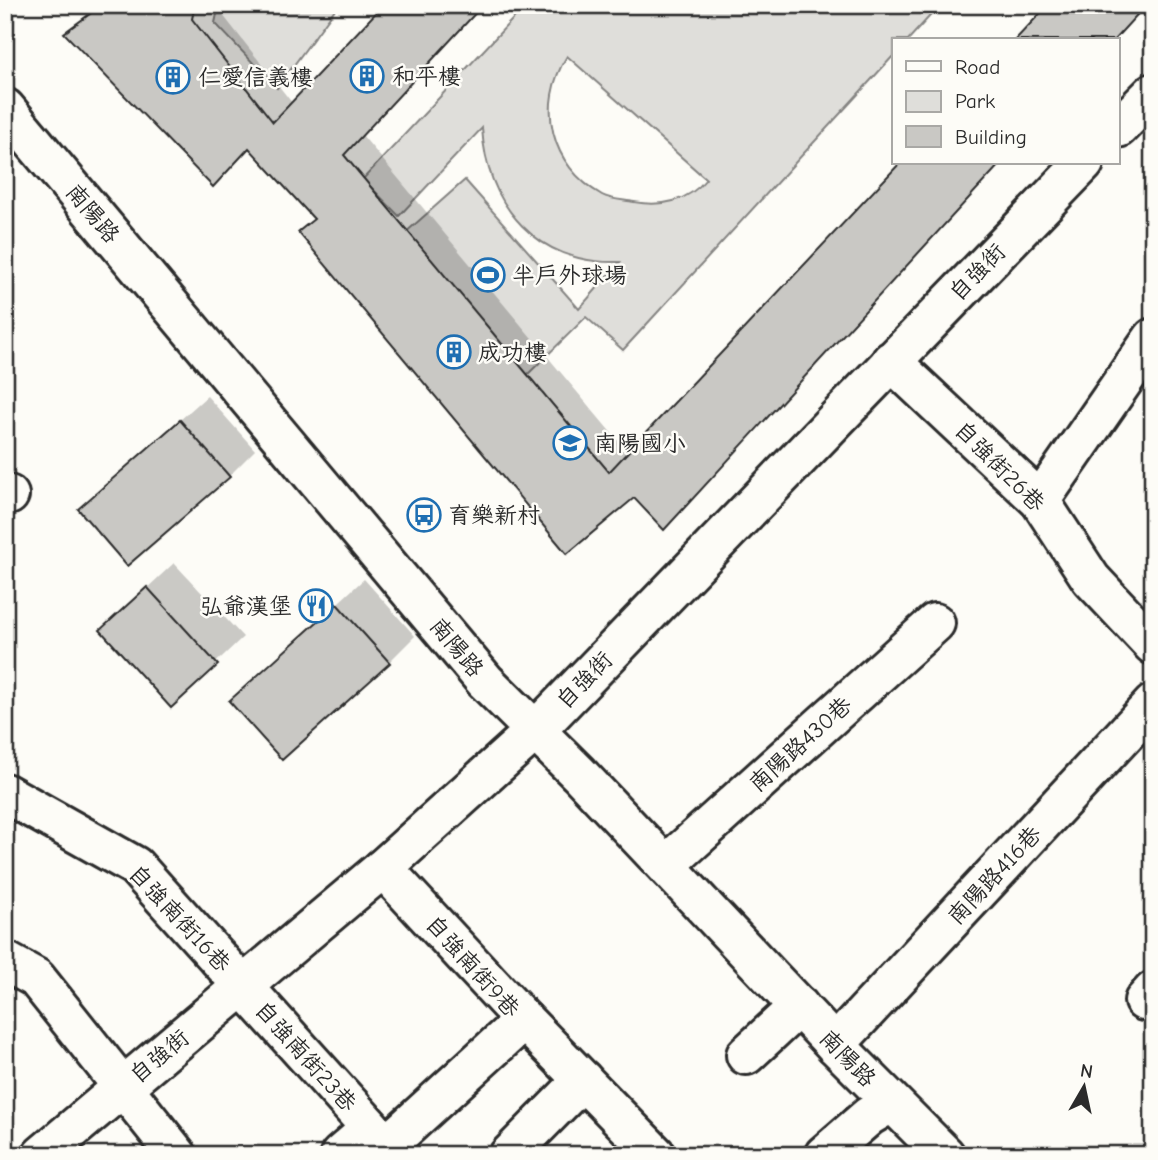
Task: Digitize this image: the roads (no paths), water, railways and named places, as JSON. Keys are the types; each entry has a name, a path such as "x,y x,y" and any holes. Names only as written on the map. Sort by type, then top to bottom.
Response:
{"street":[{"path":"1120,126 1153,93"},
{"name":"南陽路","path":"5,108 485,681 666,865 835,1045 880,1109 945,1155"},
{"name":"自強街","path":"42,1155 383,868 536,730 1083,164"},
{"path":"1040,500 1153,338"},
{"name":"自強街26巷","path":"891,361 1040,500 1091,579 1153,645"},
{"name":"南陽路430巷","path":"666,865 935,623"},
{"name":"南陽路416巷","path":"835,1045 1153,704"},
{"name":"自強南街16巷","path":"5,793 135,866 243,985"},
{"name":"自強南街9巷","path":"383,868 524,1020 383,1143"},
{"path":"5,961 36,978 177,1155"},
{"name":"自強南街23巷","path":"243,985 383,1143 340,1155"},
{"path":"746,1055 799,1006"},
{"path":"524,1020 656,1155"},
{"path":"509,1155 583,1080"},
{"path":"824,1155 880,1109"},
{"path":"850,1155 880,1109"}],"place":[{"name":"和平樓","path":"367,76"},
{"name":"仁愛信義樓","path":"173,77"},
{"name":"半戶外球場","path":"488,275"},
{"name":"成功樓","path":"454,352"},
{"name":"南陽國小","path":"570,443"},
{"name":"育樂新村","path":"424,515"},
{"name":"弘爺漢堡","path":"316,606"}]}
